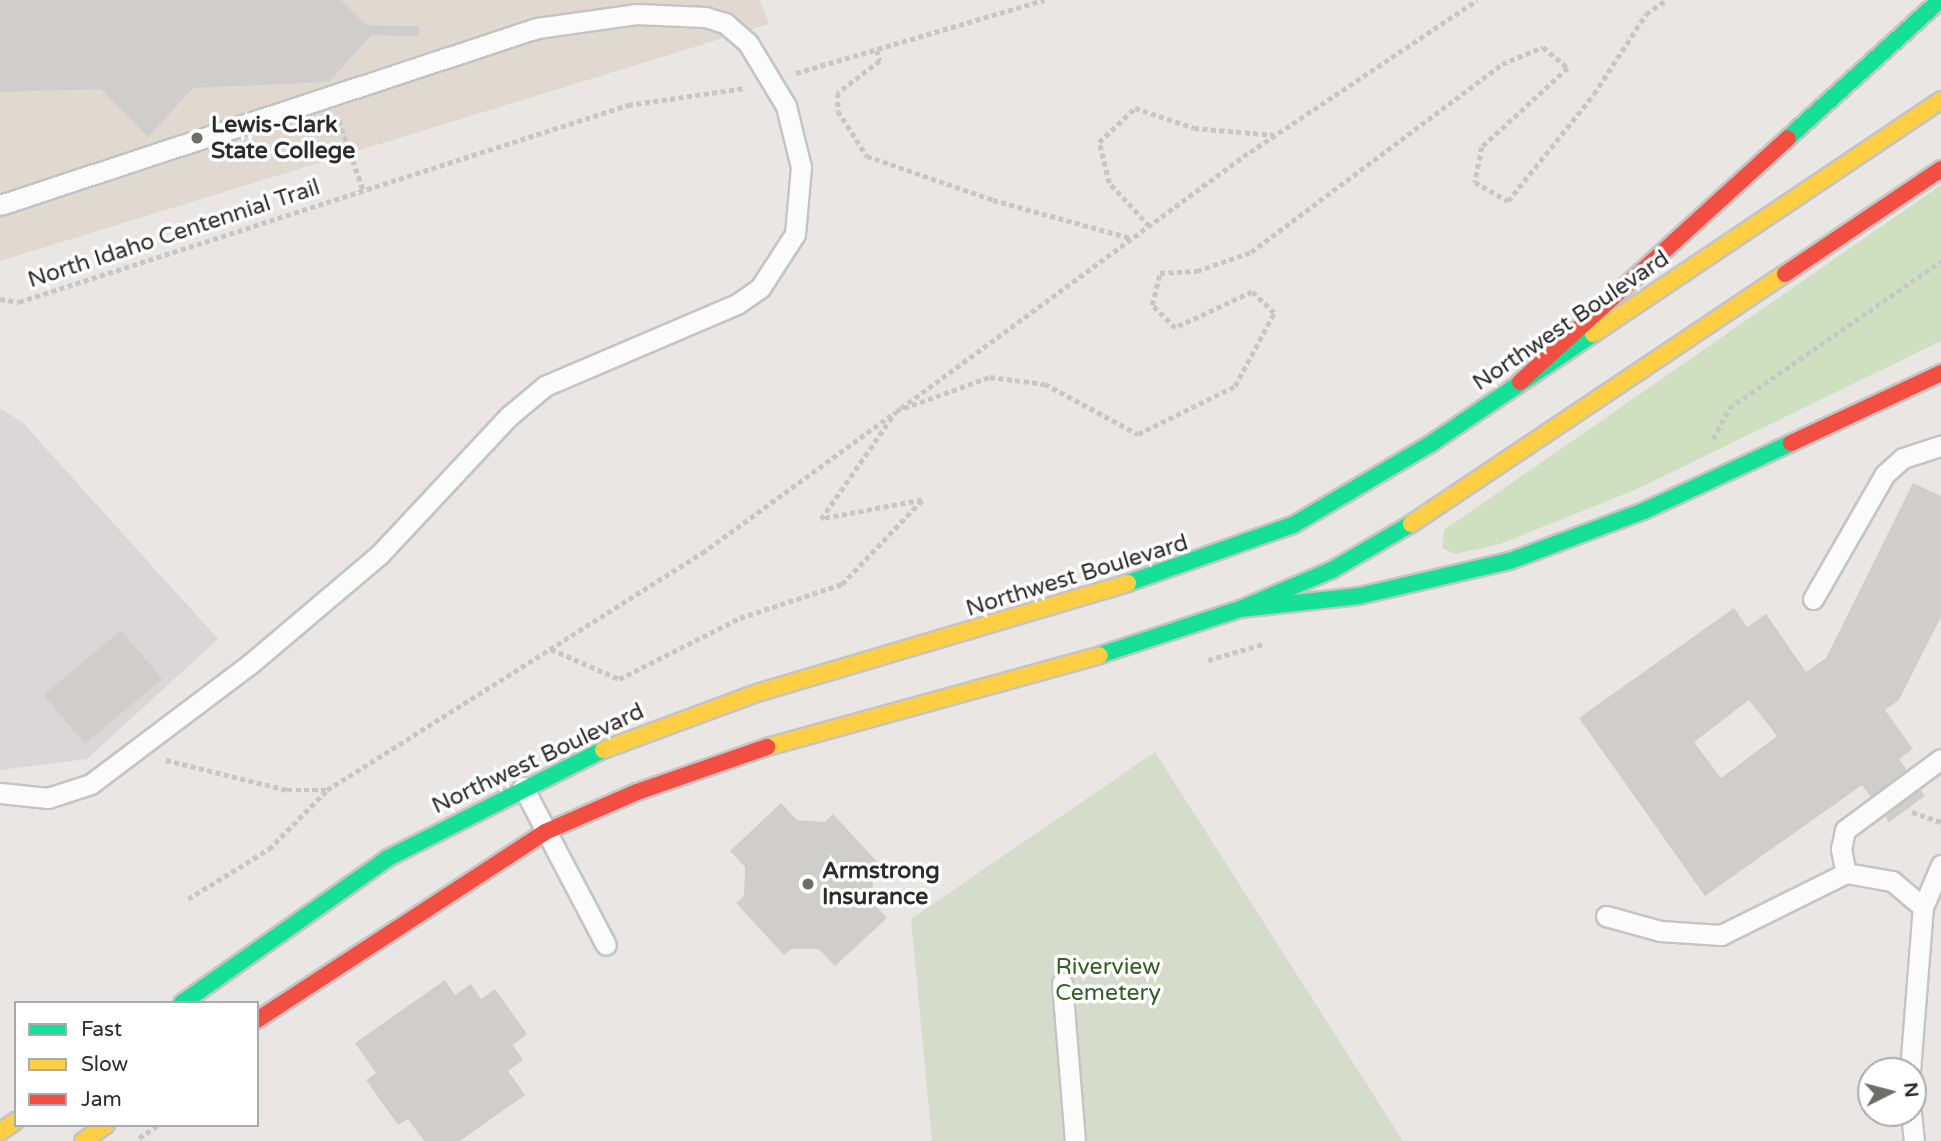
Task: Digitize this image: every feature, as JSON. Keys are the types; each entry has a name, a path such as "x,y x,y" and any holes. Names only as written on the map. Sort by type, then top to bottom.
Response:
{"main road":[{"path":"1520,382 1940,0"},
{"name":"Northwest Boulevard","path":"184,1001 388,858 597,752 757,693 1244,547 1349,493 1941,100"},
{"path":"259,1019 422,906 545,832 708,765 1060,668 1240,608 1332,570 1432,512 1941,169"},
{"path":"1240,608 1359,596 1510,561 1644,510 1941,373"},
{"path":"83,1141 103,1127"}],"lane":[{"path":"0,205 537,28 588,18 677,13 725,23 748,43 772,80 796,134 800,205 794,234 760,288 737,304 545,386 509,416 379,555 250,664 92,784 68,793 30,799 0,793"},
{"path":"1813,599 1885,474 1903,458 1941,446"},
{"path":"1846,873 1840,849 1845,830 1941,759"},
{"path":"523,788 606,945"},
{"path":"1911,1057 1923,907 1941,865"},
{"path":"1606,916 1660,931 1720,935 1846,873 1892,881 1923,907"},
{"path":"1062,983 1075,1141"}],"path":[{"name":"North Idaho Centennial Trail","path":"0,299 19,302 628,106 772,80 1044,0"},
{"path":"188,899 269,849 327,790 702,553 1275,135 1477,0"},
{"path":"551,649 620,679 740,618 842,584 922,500 821,519 896,411 990,377 1045,384 1138,434 1235,386 1275,313 1252,292 1175,328 1152,305 1160,273 1197,271 1251,252 1502,64 1543,47 1568,68 1482,147 1475,182 1508,201 1594,94 1646,14 1666,0"},
{"path":"877,50 880,61 838,93 838,111 867,156 993,200 1132,238"},
{"path":"1149,226 1108,183 1099,142 1135,108 1194,128 1275,135"},
{"path":"348,147 364,192"},
{"path":"133,751 287,790 327,790"},
{"path":"134,1141 155,1127"}],"shaded area":[{"name":"Lewis-Clark State College","path":"0,0 760,0 769,24 0,261"},
{"path":"0,408 23,423 218,639 87,759 0,770"}],"green space":[{"path":"1941,185 1941,341 1637,489 1500,544 1455,554 1442,548 1444,530"},
{"name":"Riverview Cemetery","path":"1155,752 1403,1141 932,1141 911,919"}],"building":[{"path":"0,0 341,0 366,25 419,26 419,36 371,35 329,82 193,88 148,137 101,89 0,92"},
{"path":"1913,483 1941,496 1941,617 1899,700 1885,710 1913,749 1899,759 1925,796 1889,822 1862,785 1705,896 1579,718 1734,608 1747,627 1766,614 1806,672 1826,658","holes":["1749,700 1777,736 1721,778 1694,742"]},
{"path":"121,630 162,679 85,744 44,695"},
{"name":"Armstrong Insurance","path":"781,803 797,820 825,822 833,814 881,866 874,873 871,901 887,918 835,966 819,949 791,949 784,955 736,903 744,896 745,867 730,851"},
{"path":"445,980 455,995 471,984 481,999 495,989 527,1034 513,1045 523,1060 508,1071 525,1095 460,1141 424,1141 408,1119 398,1125 366,1080 376,1073 355,1043"}],"traffic: fast":[{"path":"1788,138 1940,0"},
{"path":"1128,583 1293,525 1432,443 1593,334"},
{"path":"1240,609 1359,596 1510,561 1644,511 1791,443"},
{"path":"1100,655 1240,609 1332,570 1411,524"},
{"path":"185,1001 388,858 603,750"}],"traffic: slow":[{"path":"1593,334 1941,100"},
{"path":"1411,524 1785,274"},
{"path":"603,750 757,693 1128,583"},
{"path":"767,747 1100,655"},
{"path":"0,1132 14,1122"},
{"path":"83,1141 103,1127"}],"traffic: jam":[{"path":"1520,382 1788,138"},
{"path":"1785,274 1941,169"},
{"path":"1791,443 1941,373"},
{"path":"259,1019 545,832 637,792 767,747"}],"place":[{"name":"Lewis-Clark State College","path":"197,138"},
{"name":"Armstrong Insurance","path":"808,884"}]}
